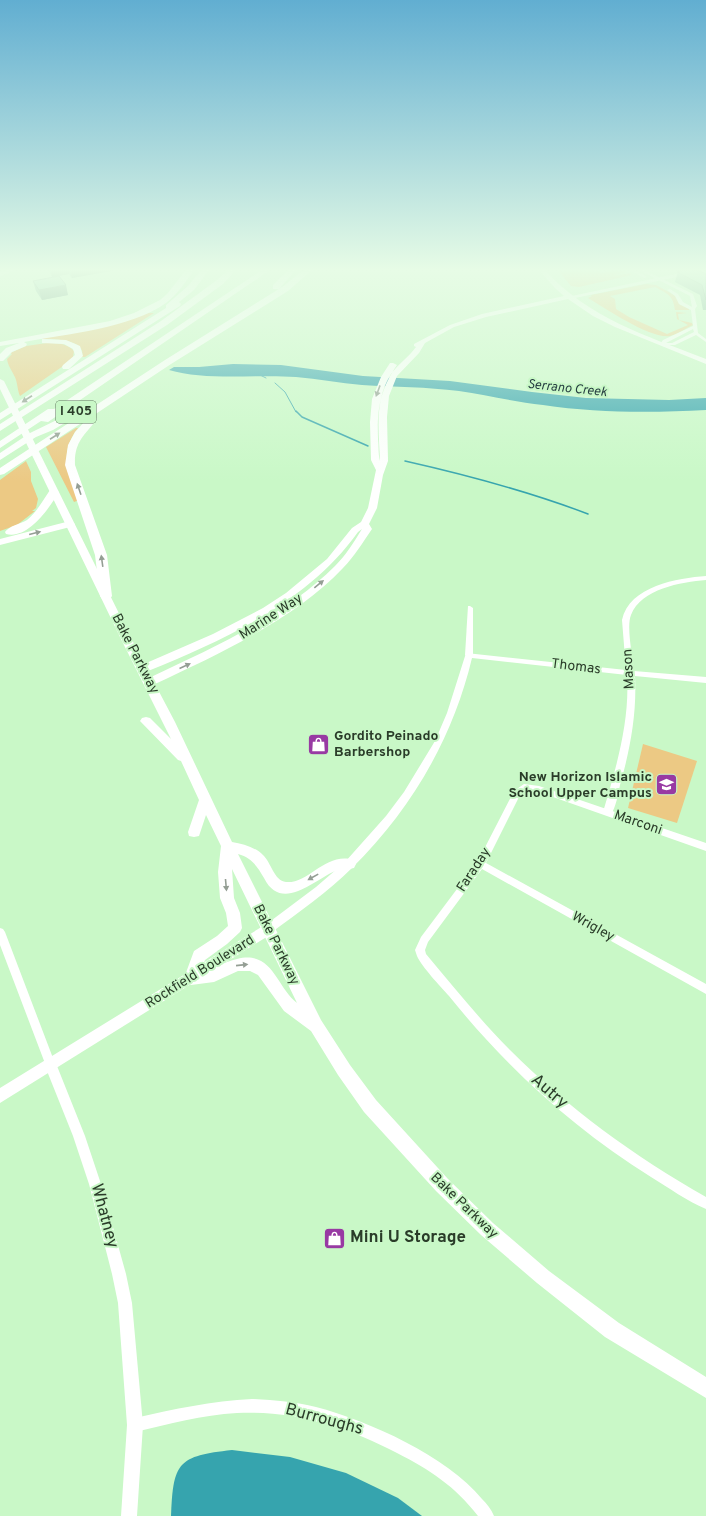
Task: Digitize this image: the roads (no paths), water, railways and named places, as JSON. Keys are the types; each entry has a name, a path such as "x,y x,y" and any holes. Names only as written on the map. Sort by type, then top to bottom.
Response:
{"highway":[{"path":"0,344 16,341"},
{"path":"0,359 14,348 35,342 59,341 74,346 78,350 79,356 42,390"},
{"path":"0,417 118,341"},
{"path":"0,428 136,341"},
{"path":"0,445 153,341"},
{"path":"0,441 155,341"},
{"path":"0,450 161,341"},
{"path":"0,457 169,341"},
{"name":"I 405","path":"33,435 50,428 191,341"},
{"path":"0,472 205,341"},
{"path":"106,596 101,555 70,465 70,456 78,433 117,396"},
{"path":"0,535 22,527 34,520 42,512 54,492"},
{"path":"0,542 70,524"}],"main road":[{"name":"Marine Way","path":"142,669 184,652 247,621 304,584 331,560 346,544 356,528 364,524 375,500 379,468 384,460 383,410 388,390 395,375 409,358 419,350 422,343 426,341"},
{"path":"658,341 706,362"},
{"path":"664,343 673,344 706,357"},
{"name":"Bake Parkway","path":"0,381 125,637 149,682 227,846 317,1027 329,1048 370,1106 442,1186 487,1229 543,1277 612,1330 706,1388"},
{"name":"Marine Way","path":"149,682 209,655 235,641 311,592 339,567 367,529 364,524"},
{"path":"146,721 188,762"},
{"path":"194,832 205,800"},
{"path":"317,1027 289,1006 263,970 251,964 237,965 214,976 191,978 199,956 222,940 235,928 226,885 225,872 227,846 247,850 259,859 271,881 279,886 287,888 297,886 332,867 349,864"},
{"name":"Rockfield Boulevard","path":"0,1096 52,1066 268,929"}],"street":[{"path":"664,343 668,341"},
{"path":"673,344 680,341"},
{"name":"Mason","path":"608,812 623,763 630,718 630,673 626,620 632,606 643,596 664,586 690,579 706,578"},
{"name":"Rockfield Boulevard","path":"268,929 312,898 349,864 378,832 407,794 436,749 460,694 469,655 470,608"},
{"name":"Thomas","path":"469,655 706,680"},
{"name":"Marconi","path":"524,787 536,788 706,847"},
{"name":"Faraday","path":"420,950 424,940 481,864 517,793 524,787"},
{"name":"Wrigley","path":"481,864 706,989"},
{"name":"Whatney","path":"0,932 80,1136 95,1184 119,1274 129,1339 135,1425 129,1516"},
{"name":"Autry","path":"420,950 422,956 483,1028 531,1077 561,1104 620,1150 677,1187 706,1203"},
{"name":"Burroughs","path":"135,1425 191,1412 229,1407 253,1406 312,1413 358,1427 385,1439 423,1460 461,1487 487,1516"}],"water":[{"path":"233,364 281,365 363,376 450,381 586,398 669,400 706,398 706,410 645,412 583,410 532,404 447,390 362,385 281,376 199,375 169,370 174,367 199,367"},
{"path":"232,1450 290,1457 346,1473 398,1498 422,1516 171,1516 174,1484 177,1473 182,1465 189,1459 200,1455"}],"waterway":[{"name":"Serrano Creek","path":"260,375 266,378"},
{"path":"275,383 285,392 296,412"},
{"path":"296,411 302,417 368,446"},
{"path":"405,461 497,484 588,514"}],"place":[{"name":"Gordito Peinado Barbershop","path":"318,744"},
{"name":"New Horizon Islamic School Upper Campus","path":"667,785"},
{"name":"Mini U Storage","path":"335,1238"}]}
